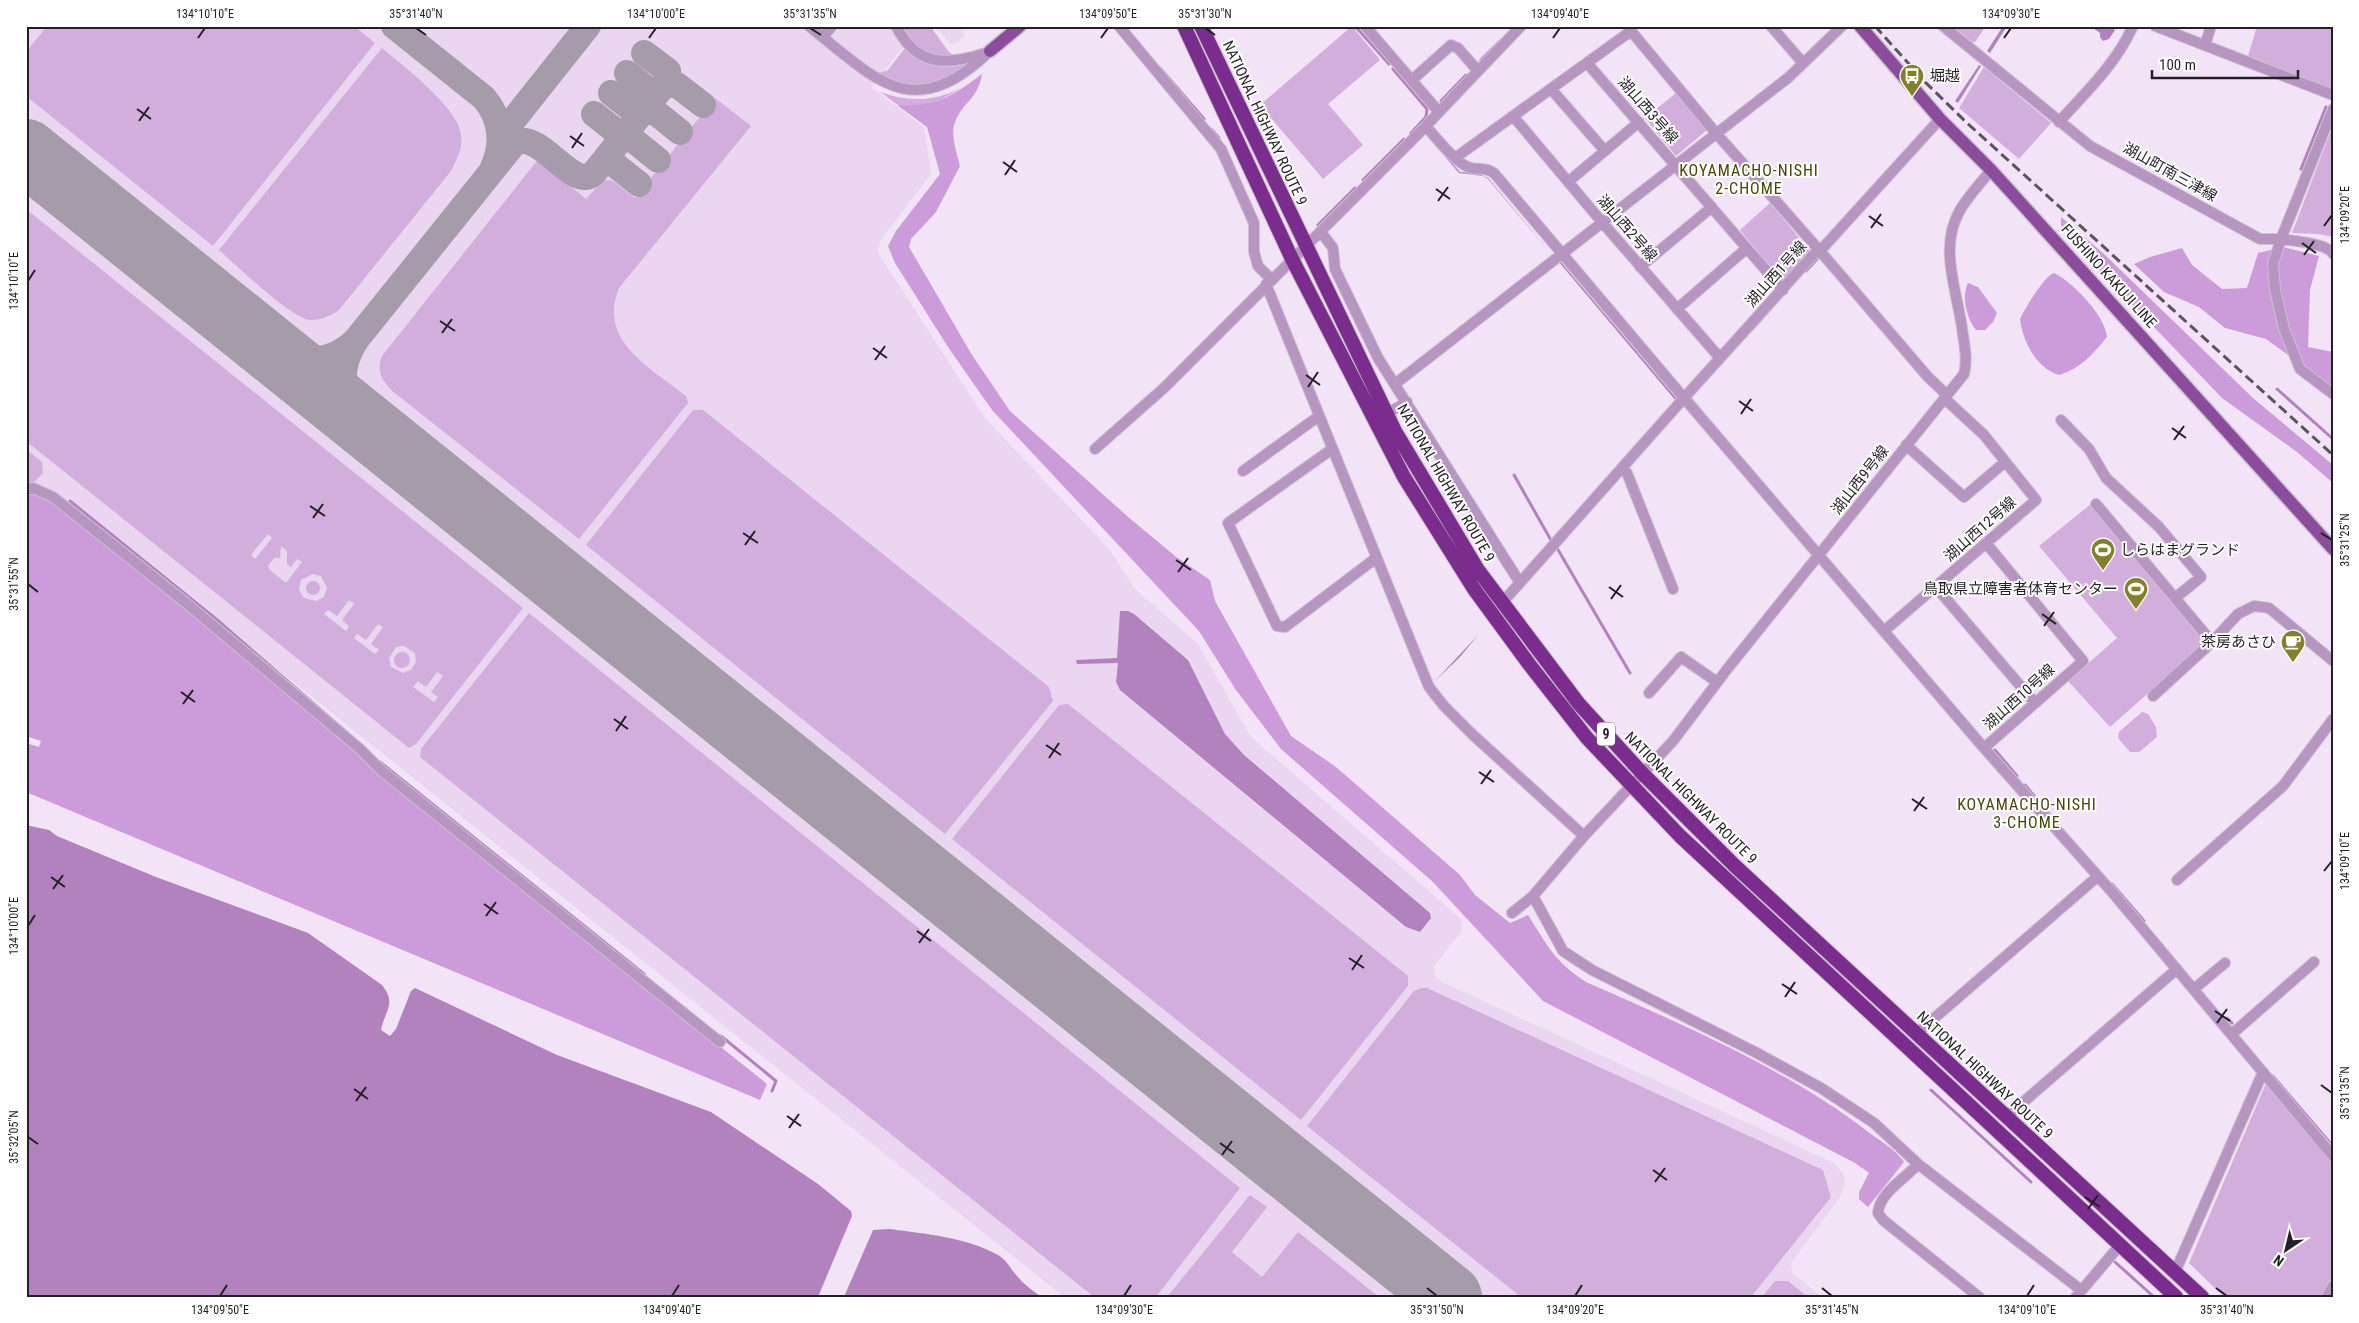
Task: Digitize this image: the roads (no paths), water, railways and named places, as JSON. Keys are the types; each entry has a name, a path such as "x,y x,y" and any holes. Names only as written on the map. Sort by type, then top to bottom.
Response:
{"highway":[{"name":"NATIONAL HIGHWAY ROUTE 9","path":"1184,26 1292,259 1404,477 1474,589 1587,738 1630,785 1736,888 2176,1297"},
{"name":"NATIONAL HIGHWAY ROUTE 9","path":"1201,26 1386,414 1444,515 1502,604 1579,704 1642,773 1741,872 2202,1297"}],"main road":[{"path":"990,51 1020,26"},
{"name":"FUSHINO KAKUJI LINE","path":"1860,26 1940,119 1991,170 2333,549"}],"street":[{"path":"809,26 879,80 911,90 932,89 950,83 972,69 990,51"},
{"path":"823,38 832,26"},
{"path":"896,26 911,47 935,60 953,62 990,51"},
{"path":"1119,26 1221,148 1254,222 1254,252 1258,266 1268,282 1332,449 1429,687 1444,706 1472,734 1584,836"},
{"path":"1366,26 1439,112"},
{"path":"1095,449 1165,387 1268,282 1306,247 1426,126 1521,26"},
{"path":"1771,26 1803,63"},
{"path":"1395,384 1803,63 1842,26"},
{"name":"湖山町南三津線","path":"1943,26 2090,146 2260,239 2281,238 2323,246 2331,250 2333,254"},
{"path":"2059,122 2102,74 2125,44 2132,26"},
{"path":"2155,26 2333,95"},
{"path":"2205,45 2210,26"},
{"name":"湖山西1号線","path":"1455,158 1588,63 1631,28 1715,132 1820,251 1813,256 1720,358 1502,604"},
{"path":"1412,80 1451,45 1458,48 1478,71"},
{"name":"湖山西3号線","path":"1588,63 1783,290"},
{"path":"1551,90 1605,150"},
{"path":"2333,109 2281,238 2273,264 2275,289 2284,329 2300,369 2333,394"},
{"name":"湖山西2号線","path":"1513,116 1600,221 1720,358"},
{"path":"1820,251 1940,119"},
{"path":"1568,182 1639,122"},
{"path":"1426,126 1455,158 1468,168 1483,168 1494,173 1684,398"},
{"name":"湖山西9号線","path":"1512,914 1533,896 1630,785 1673,741 1717,682 1964,374 1967,362 1960,314 1950,267 1951,230 1959,211 1991,170"},
{"path":"1640,267 1712,207"},
{"path":"1321,232 1334,248 1335,269 1378,358 1520,583"},
{"path":"1677,308 1747,248"},
{"name":"湖山西12号線","path":"1820,251 1928,377 1984,436 2036,500 1884,631"},
{"name":"湖山西10号線","path":"1684,398 1984,748 2083,660 1986,544"},
{"path":"1386,414 1407,402"},
{"path":"1243,471 1319,416"},
{"path":"2061,420 2089,449 2106,478 2159,527 2201,577 2175,598"},
{"path":"1906,445 1964,497 2006,462"},
{"path":"1332,449 1228,523 1277,626 1285,627 1376,558"},
{"path":"1622,468 1627,473 1648,521 1673,589"},
{"path":"26,490 33,488 53,496 88,523 292,691 360,749 382,771 720,1042"},
{"path":"2096,504 2212,642"},
{"path":"1936,587 2035,703"},
{"path":"2153,696 2212,642 2245,608 2261,605 2276,614 2333,661"},
{"path":"1649,693 1681,657 1717,682"},
{"path":"2177,880 2283,786 2333,719"},
{"path":"1984,748 2194,989 2333,1156"},
{"path":"1916,1034 2098,877"},
{"path":"1533,896 1563,951 1592,970 1822,1088 1874,1123 1918,1164 2078,1293 2120,1245"},
{"path":"2232,1034 2314,962"},
{"path":"2194,989 2225,963"},
{"path":"2006,1117 2176,969"},
{"path":"2175,1272 2263,1072"},
{"path":"1918,1164 1883,1198 1878,1205 1878,1213 1883,1220 1979,1297"},
{"path":"2326,1297 2333,1286"}],"waterway":[{"path":"1355,26 1389,64"},
{"path":"1481,60 1500,41"},
{"path":"1160,68 1204,119"},
{"path":"1393,69 1427,109 1426,117 1411,133"},
{"path":"1441,101 1466,75"},
{"path":"2301,169 2326,107"},
{"path":"1211,129 1219,138"},
{"path":"1363,180 1404,139"},
{"path":"1318,225 1355,188"},
{"path":"1806,271 1818,258"},
{"path":"2277,389 2333,439"},
{"path":"1514,475 1552,542"},
{"path":"70,501 216,619 351,736"},
{"path":"1557,548 1630,673"},
{"path":"1995,750 2017,776"},
{"path":"380,762 644,974"},
{"path":"2025,785 2056,822"},
{"path":"2112,884 2144,921"},
{"path":"2227,1018 2232,1023"},
{"path":"721,1036 776,1081 772,1091"},
{"path":"1931,1090 2031,1182"},
{"path":"2115,1262 2154,1297"}],"railway":[{"path":"1875,26 1925,82 1966,122 2333,455"}],"place":[{"name":"堀越","path":"1912,97"},
{"name":"しらはまグランド","path":"2103,571"},
{"name":"鳥取県立障害者体育センター","path":"2136,610"},
{"name":"茶房あさひ","path":"2293,663"}],"district":[{"name":"KOYAMACHO-NISHI 2-CHOME","path":"1749,179"},
{"name":"KOYAMACHO-NISHI 3-CHOME","path":"2027,813"}]}
